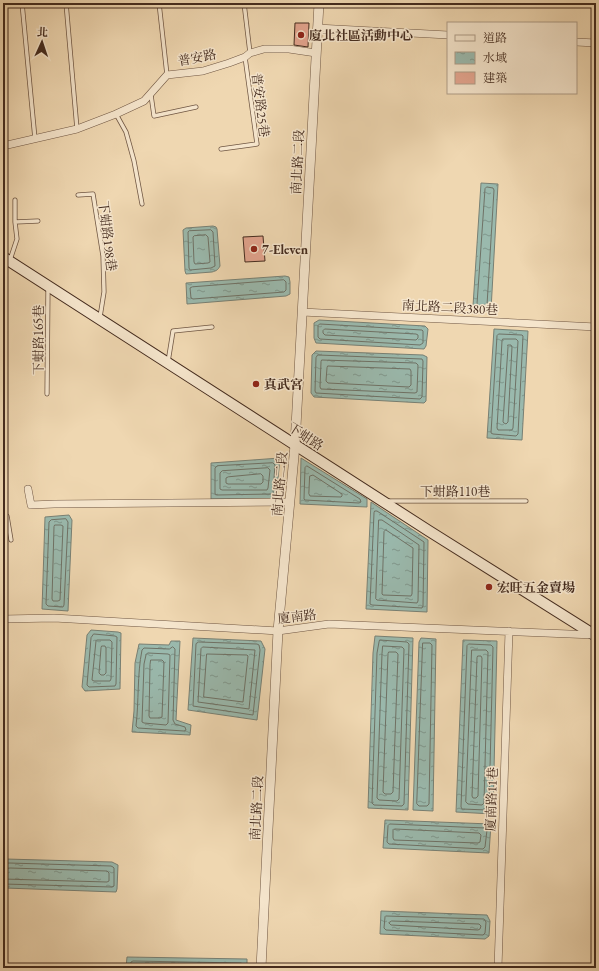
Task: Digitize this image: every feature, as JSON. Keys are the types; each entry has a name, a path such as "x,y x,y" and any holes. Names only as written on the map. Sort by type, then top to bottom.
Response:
{"main road":[{"name":"下蚶路","path":"6,259 436,536 595,636"}],"street":[{"name":"南北路二段","path":"261,968 278,631 295,445 319,3"},
{"path":"317,28 447,35"},
{"path":"577,42 596,43"},
{"name":"普安路","path":"3,146 77,130 116,114 144,101 167,75 204,71 264,49 290,49 316,53"},
{"name":"南北路二段380巷","path":"302,312 596,327"},
{"path":"28,489 31,505 290,502"},
{"name":"廈南路","path":"3,619 54,618 278,631 329,624 595,636"},
{"name":"廈南路11巷","path":"498,968 508,631"}],"lane":[{"path":"22,3 35,139"},
{"path":"66,3 77,130"},
{"path":"159,3 167,75"},
{"path":"244,3 248,55"},
{"name":"普安路25巷","path":"221,150 257,144 248,55"},
{"path":"151,94 154,116 196,107"},
{"path":"116,114 126,132 134,161 142,204"},
{"name":"下蚶路198巷","path":"78,195 93,194 103,256 104,292 100,320"},
{"path":"6,259 17,238 15,200"},
{"path":"15,222 38,221"},
{"name":"下蚶路165巷","path":"48,286 48,394"},
{"path":"167,363 173,331 212,327"},
{"name":"下蚶路110巷","path":"384,502 526,502"},
{"path":"3,516 8,516 11,540"}],"water":[{"path":"481,183 498,184 491,310 486,312 479,311 473,306"},
{"path":"213,226 217,229 220,266 217,270 212,272 186,274 183,230 186,228"},
{"path":"285,276 289,277 290,282 290,294 286,296 187,304 186,283"},
{"path":"319,320 425,326 428,329 426,346 424,349 316,343 314,338 314,323"},
{"path":"494,329 528,331 522,440 487,438"},
{"path":"316,351 423,355 427,357 426,401 424,403 314,397 311,393 312,355"},
{"path":"280,458 276,499 211,499 211,463"},
{"path":"301,458 367,499 367,507 300,504"},
{"path":"371,502 428,540 427,612 366,609"},
{"path":"69,515 72,520 68,611 42,609 45,517"},
{"path":"91,630 121,633 120,689 85,691 82,687 87,635"},
{"path":"375,636 413,638 408,810 368,808 373,653"},
{"path":"193,638 261,641 265,649 257,720 188,710"},
{"path":"421,638 436,639 433,811 413,810 419,642"},
{"path":"463,640 497,641 493,814 456,812"},
{"path":"171,641 180,641 176,720 191,725 190,735 132,732 135,663 139,644 169,645"},
{"path":"385,820 491,824 489,853 383,848"},
{"path":"6,859 112,862 118,865 117,889 116,892 5,888 2,873"},
{"path":"381,911 487,915 490,921 489,936 485,939 380,934"},
{"path":"127,957 247,959 247,968 126,968"}],"building":[{"name":"廈北社區活動中心","path":"295,23 309,23 308,47 294,45"},
{"name":"7-Eleven","path":"263,236 265,261 245,262 243,237"}],"place":[{"name":"廈北社區活動中心","path":"301,35"},
{"name":"7-Eleven","path":"254,249"},
{"name":"真武宮","path":"256,384"},
{"name":"宏旺五金賣場","path":"489,587"}]}
